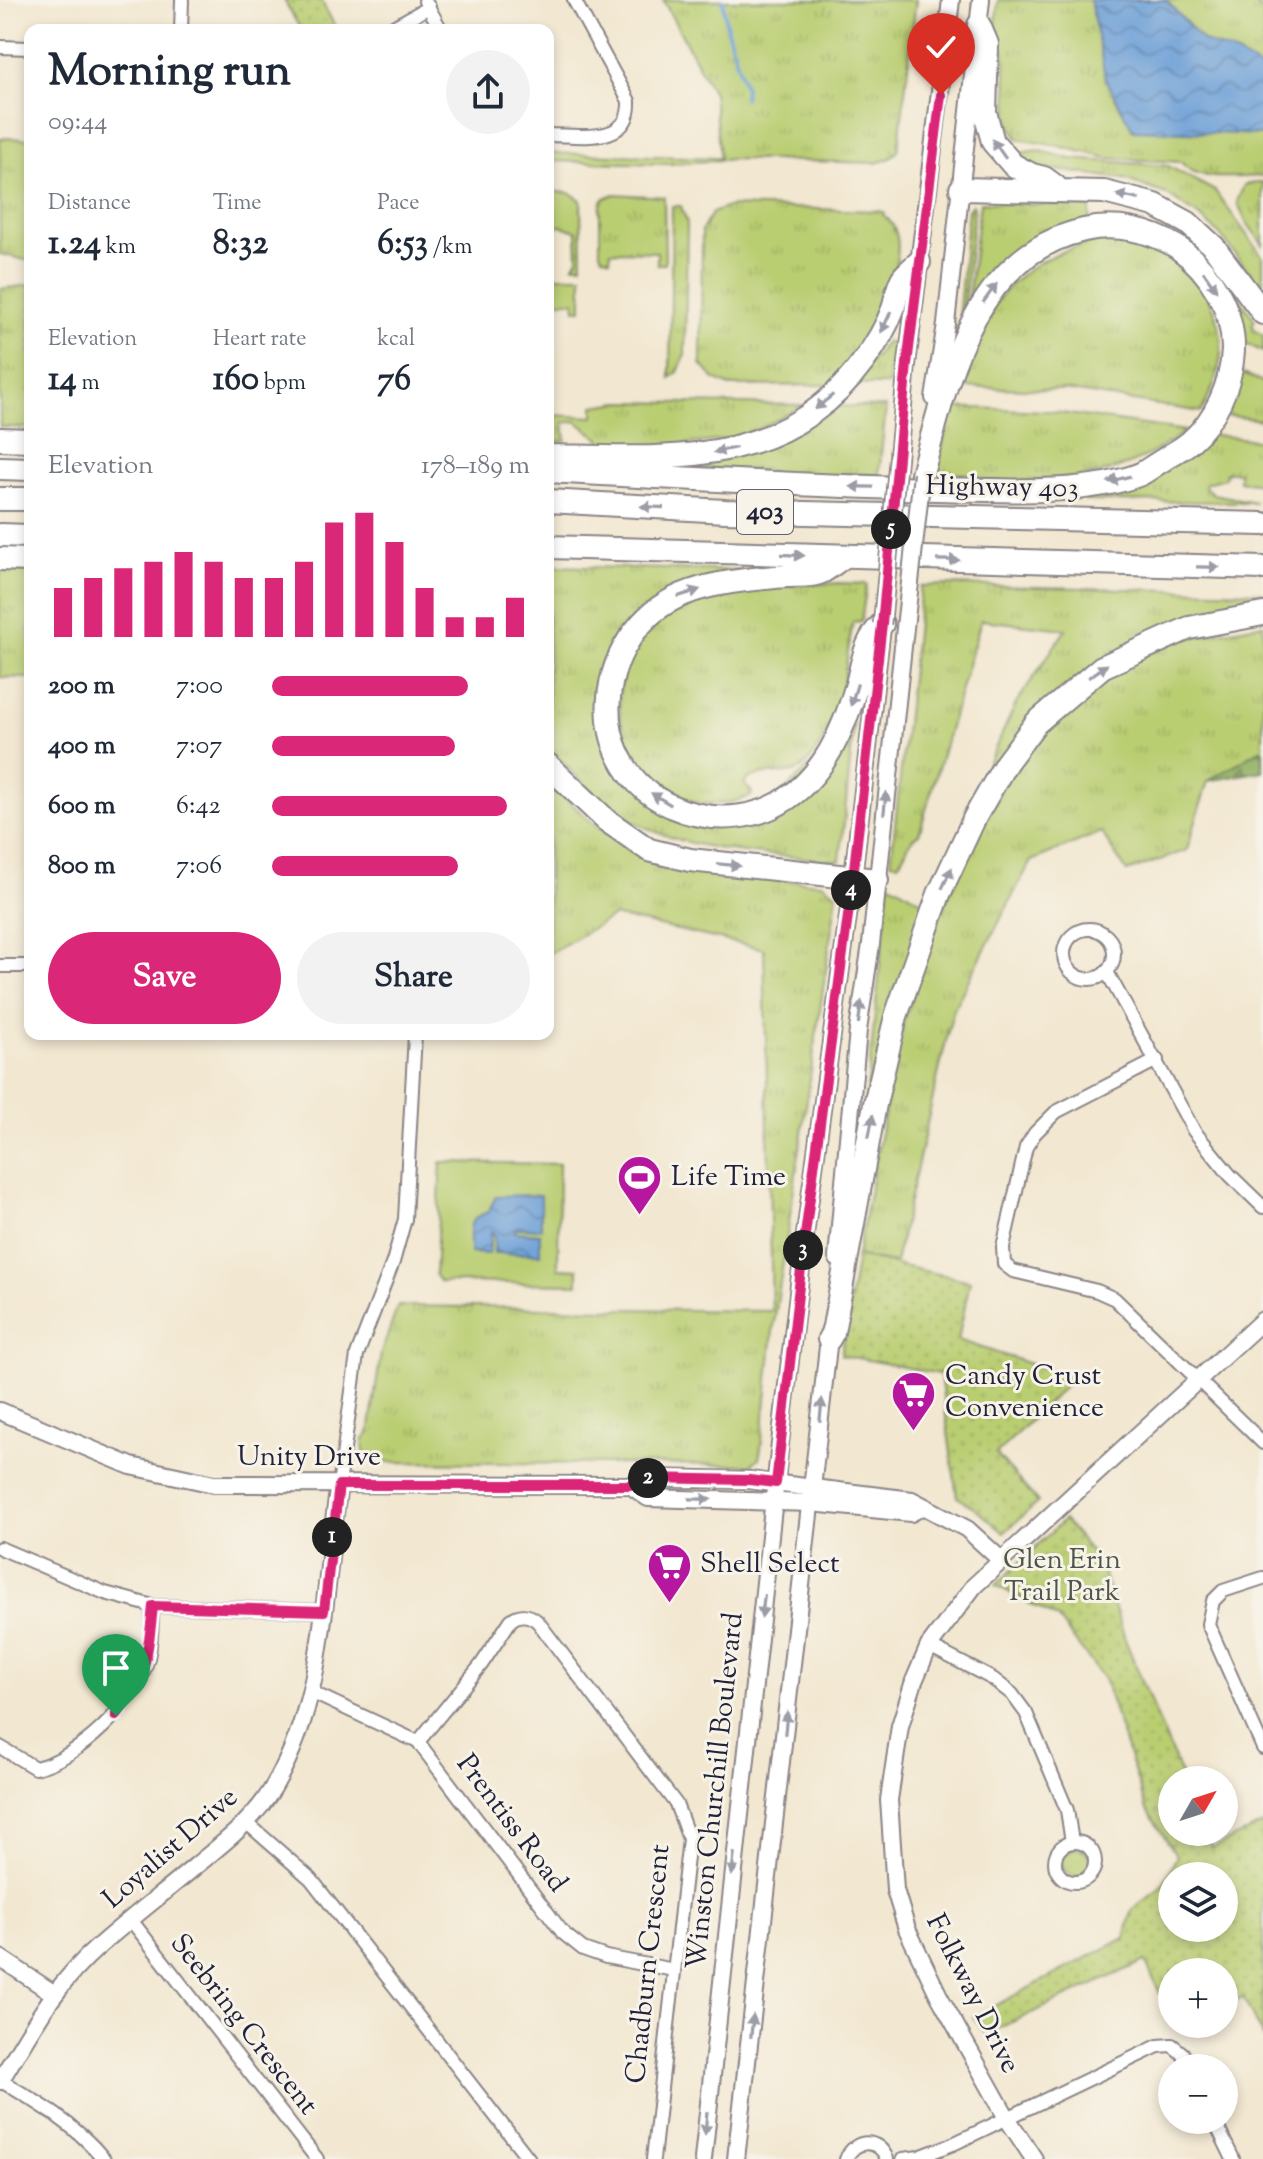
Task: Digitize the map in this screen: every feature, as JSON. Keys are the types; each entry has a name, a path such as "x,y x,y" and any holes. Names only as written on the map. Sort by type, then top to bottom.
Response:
{"highway":[{"path":"979,25 987,44 985,112 993,142 1013,165 1044,178 1063,191"},
{"path":"961,189 1123,195 1171,213 1188,223 1214,247 1263,313"},
{"path":"554,471 833,486 989,490 1086,487 1141,473 1190,442 1218,408 1226,389 1232,342 1228,316 1216,289 1194,261 1159,238 1132,229 1105,227 1069,234 1044,245 1018,262 996,284 948,361 922,474"},
{"path":"554,456 702,454 751,443 797,422 848,381 869,354 884,329 902,279 919,262"},
{"path":"0,439 24,440"},
{"path":"0,468 24,469"},
{"path":"0,499 24,499"},
{"name":"Highway 403","path":"554,501 725,511 1263,524"},
{"path":"0,535 24,536"},
{"name":"403","path":"554,547 1263,568"},
{"path":"842,558 820,573 708,586 673,598 642,623 617,658 609,694 611,732 625,766 650,792 690,813 708,817 738,817 779,803 796,792 817,771 839,736 870,636 882,624"},
{"path":"0,559 24,560"},
{"path":"829,1339 833,1332 872,1119 896,1016 939,894 975,817 1006,763 1036,723 1102,667 1189,628 1263,614"},
{"path":"554,771 606,820 649,850 690,860 877,880"}],"main road":[{"name":"Winston Churchill Boulevard","path":"703,2159 776,1483 805,1235 853,878 907,364 951,0"},
{"path":"948,361 961,189 981,0"},
{"path":"736,2159 812,1495 858,1030 922,474"},
{"name":"Folkway Drive","path":"1034,2159 1007,2118 939,1996 907,1929 895,1890 889,1800 900,1726 929,1646 974,1586 1263,1320"},
{"name":"Unity Drive","path":"0,1411 117,1461 214,1484 630,1485 648,1478 749,1480 776,1483 812,1495"},
{"name":"Loyalist Drive","path":"0,2081 53,1993 99,1946 247,1823 273,1789 288,1761 313,1693 339,1485"},
{"name":"Unity Drive","path":"630,1485 648,1498 774,1501 812,1495"},
{"path":"812,1495 912,1500 967,1529 1002,1561"},
{"path":"0,1958 53,1993"}],"street":[{"path":"181,24 182,0"},
{"path":"554,135 610,134 624,126 630,115 629,101 574,0"},
{"path":"397,24 427,4 438,24"},
{"path":"0,47 24,48"},
{"path":"1082,929 1098,930 1111,941 1115,957 1107,972 1100,977 1084,979 1070,970 1065,963 1065,947 1074,933 1082,929"},
{"path":"0,966 24,966"},
{"path":"1107,972 1194,1131 1230,1175 1263,1207"},
{"path":"339,1485 357,1355 393,1262 405,1219 415,1040"},
{"path":"1157,1060 1056,1112 1035,1133 1026,1147 1003,1247 1004,1264 1013,1271 1097,1291 1115,1299 1263,1443"},
{"path":"0,1548 105,1593 153,1606 324,1611"},
{"path":"1263,1578 1223,1591 1213,1601 1208,1624 1263,1748"},
{"path":"0,1747 35,1768 47,1765 65,1756 116,1716 130,1698 147,1661 153,1606"},
{"name":"Chadburn Crescent","path":"418,1742 481,1665 511,1620 522,1615 538,1622 676,1804 689,1839 653,2159"},
{"path":"929,1646 993,1679 1012,1694 1026,1713 1067,1810 1072,1842"},
{"name":"Prentiss Road","path":"313,1693 418,1742 563,1933 583,1949 606,1957 674,1970"},
{"path":"247,1823 311,1879 529,2159"},
{"name":"Seebring Crescent","path":"131,1920 317,2159"},
{"path":"903,2159 919,2157 942,2148 1158,2046 1172,2045 1183,2054"},
{"path":"0,2081 66,2121 104,2159"},
{"path":"1221,2134 1233,2159"},
{"path":"846,2159 854,2147 868,2143 881,2148 887,2159"}],"green space":[{"path":"284,0 321,0 334,24 298,24"},
{"path":"663,0 916,0 898,151 889,159 876,163 735,159 668,164 554,161 554,153 720,158 713,93"},
{"path":"998,0 1249,0 1263,11 1263,176 1208,176 1188,169 1181,162 1107,158 1018,139 1010,124 1004,50 994,46"},
{"path":"0,138 24,139 24,260 0,254"},
{"path":"1037,150 1071,159 1168,166 1215,191 1263,257 1263,290 1220,235 1203,219 1166,194 1124,179 1033,167 1015,154"},
{"path":"1263,182 1263,245 1245,220 1237,202 1244,185"},
{"path":"554,192 570,193 581,200 582,265 574,265 578,258 577,231 554,227"},
{"path":"614,194 664,197 665,264 657,264 657,252 611,251 610,259 602,256 600,208 603,199"},
{"path":"980,202 1090,207 1090,218 974,303 968,300"},
{"path":"972,205 974,210 963,311 959,311 968,210"},
{"path":"672,206 681,206 687,223 685,355 678,372 670,378"},
{"path":"730,206 876,211 884,212 883,215 892,225 898,251 876,320 880,323 829,385 730,386 714,379 701,364 702,230 712,213"},
{"path":"1115,239 1135,242 1171,258 1187,270 1210,302 1218,320 1221,350 1216,378 1201,412 1065,390 957,387 980,328 1011,284 1054,255 1082,245"},
{"path":"554,276 582,276 582,309 575,309 574,301 554,301"},
{"path":"1226,280 1255,320 1252,324 1255,330 1263,335 1263,352 1239,340 1221,283"},
{"path":"24,286 24,428 0,427 0,289"},
{"path":"886,342 891,344 888,385 853,385"},
{"path":"1238,372 1263,382 1263,420 1221,415"},
{"path":"620,402 803,405 754,431 719,440 601,447 600,439 576,421 564,423 566,440 554,442 554,415 594,417 594,406"},
{"path":"831,406 886,407 879,475 848,474 848,477 771,475 769,470 642,469 683,464"},
{"path":"951,407 1048,411 1185,431 1132,463 1107,472 1055,480 967,481 967,478 936,476"},
{"path":"1207,434 1263,441 1263,484 1239,481 1239,472 1226,472 1225,478 1206,483 1205,487 1213,494 1255,502 1085,501 1086,494"},
{"path":"554,566 749,571 692,582 602,687 645,795 755,819 854,724 840,861 727,850 672,838 621,814 554,754"},
{"path":"0,568 24,570 24,678 0,677"},
{"path":"867,584 861,621 853,622 835,715 818,749 804,767 790,773 755,776 744,784 752,792 751,796 711,804 676,795 648,774 629,744 620,709 623,672 641,637 675,608 690,601 754,589"},
{"path":"921,586 1263,592 1263,609 1110,655 969,813 966,810 1017,702 1066,629 981,620 919,834 898,863 891,862"},
{"path":"1263,624 1263,748 1208,781 1187,850 1127,872 1101,832 1031,861 953,1010 895,1263 857,1256 901,1029 944,905 1004,783 1038,737 1063,710 1115,669 1179,640"},
{"path":"1263,748 1263,771 1208,781"},
{"path":"554,788 588,819 627,848 686,868 741,877 822,883 837,894 773,1331 759,1458 751,1465 374,1462 364,1453 363,1440 369,1434 381,1353 398,1306 772,1311 764,949 614,916 554,951"},
{"path":"889,882 927,904 866,1100"},
{"path":"441,1162 559,1164 558,1268 578,1269 578,1284 440,1282 435,1276"},
{"path":"857,1256 970,1281 958,1340 1073,1378 996,1454 1038,1502 1004,1533 957,1497 940,1374 841,1355"},
{"name":"Glen Erin Trail Park","path":"1064,1520 1100,1563 1126,1642 1177,1766 1158,1766 1158,1827 1146,1808 1104,1679 1057,1618 996,1585"},
{"name":"Glen Erin Trail Park","path":"1263,1824 1263,2038 1243,1997 1238,1999 1238,1958 1158,1958 1158,1989 1145,1961 986,2034 973,2017 1125,1938 1132,1910 1158,1890 1158,1942 1238,1942 1238,1862 1174,1862 1177,1856 1171,1846 1238,1846 1238,1836"},
{"path":"1076,1848 1086,1852 1090,1862 1086,1872 1076,1876 1066,1872 1062,1862 1066,1852"}],"water":[{"path":"1090,0 1166,0 1203,41 1237,54 1263,70 1263,135 1133,130 1106,81"},
{"path":"541,1195 541,1229 517,1228 515,1232 540,1234 540,1254 494,1253 494,1234 491,1232 489,1254 470,1253 472,1222 488,1212 496,1196"}],"waterway":[{"path":"723,0 727,30 745,88 744,98"}],"place":[{"name":"Life Time","path":"640,1217"},
{"name":"Candy Crust Convenience","path":"914,1432"},
{"name":"Shell Select","path":"669,1604"}],"route":[{"path":"116,1716 130,1698 147,1661 153,1606 324,1611 339,1485 630,1485 648,1478 776,1483 805,1235 852,886 907,364 941,95"}]}
